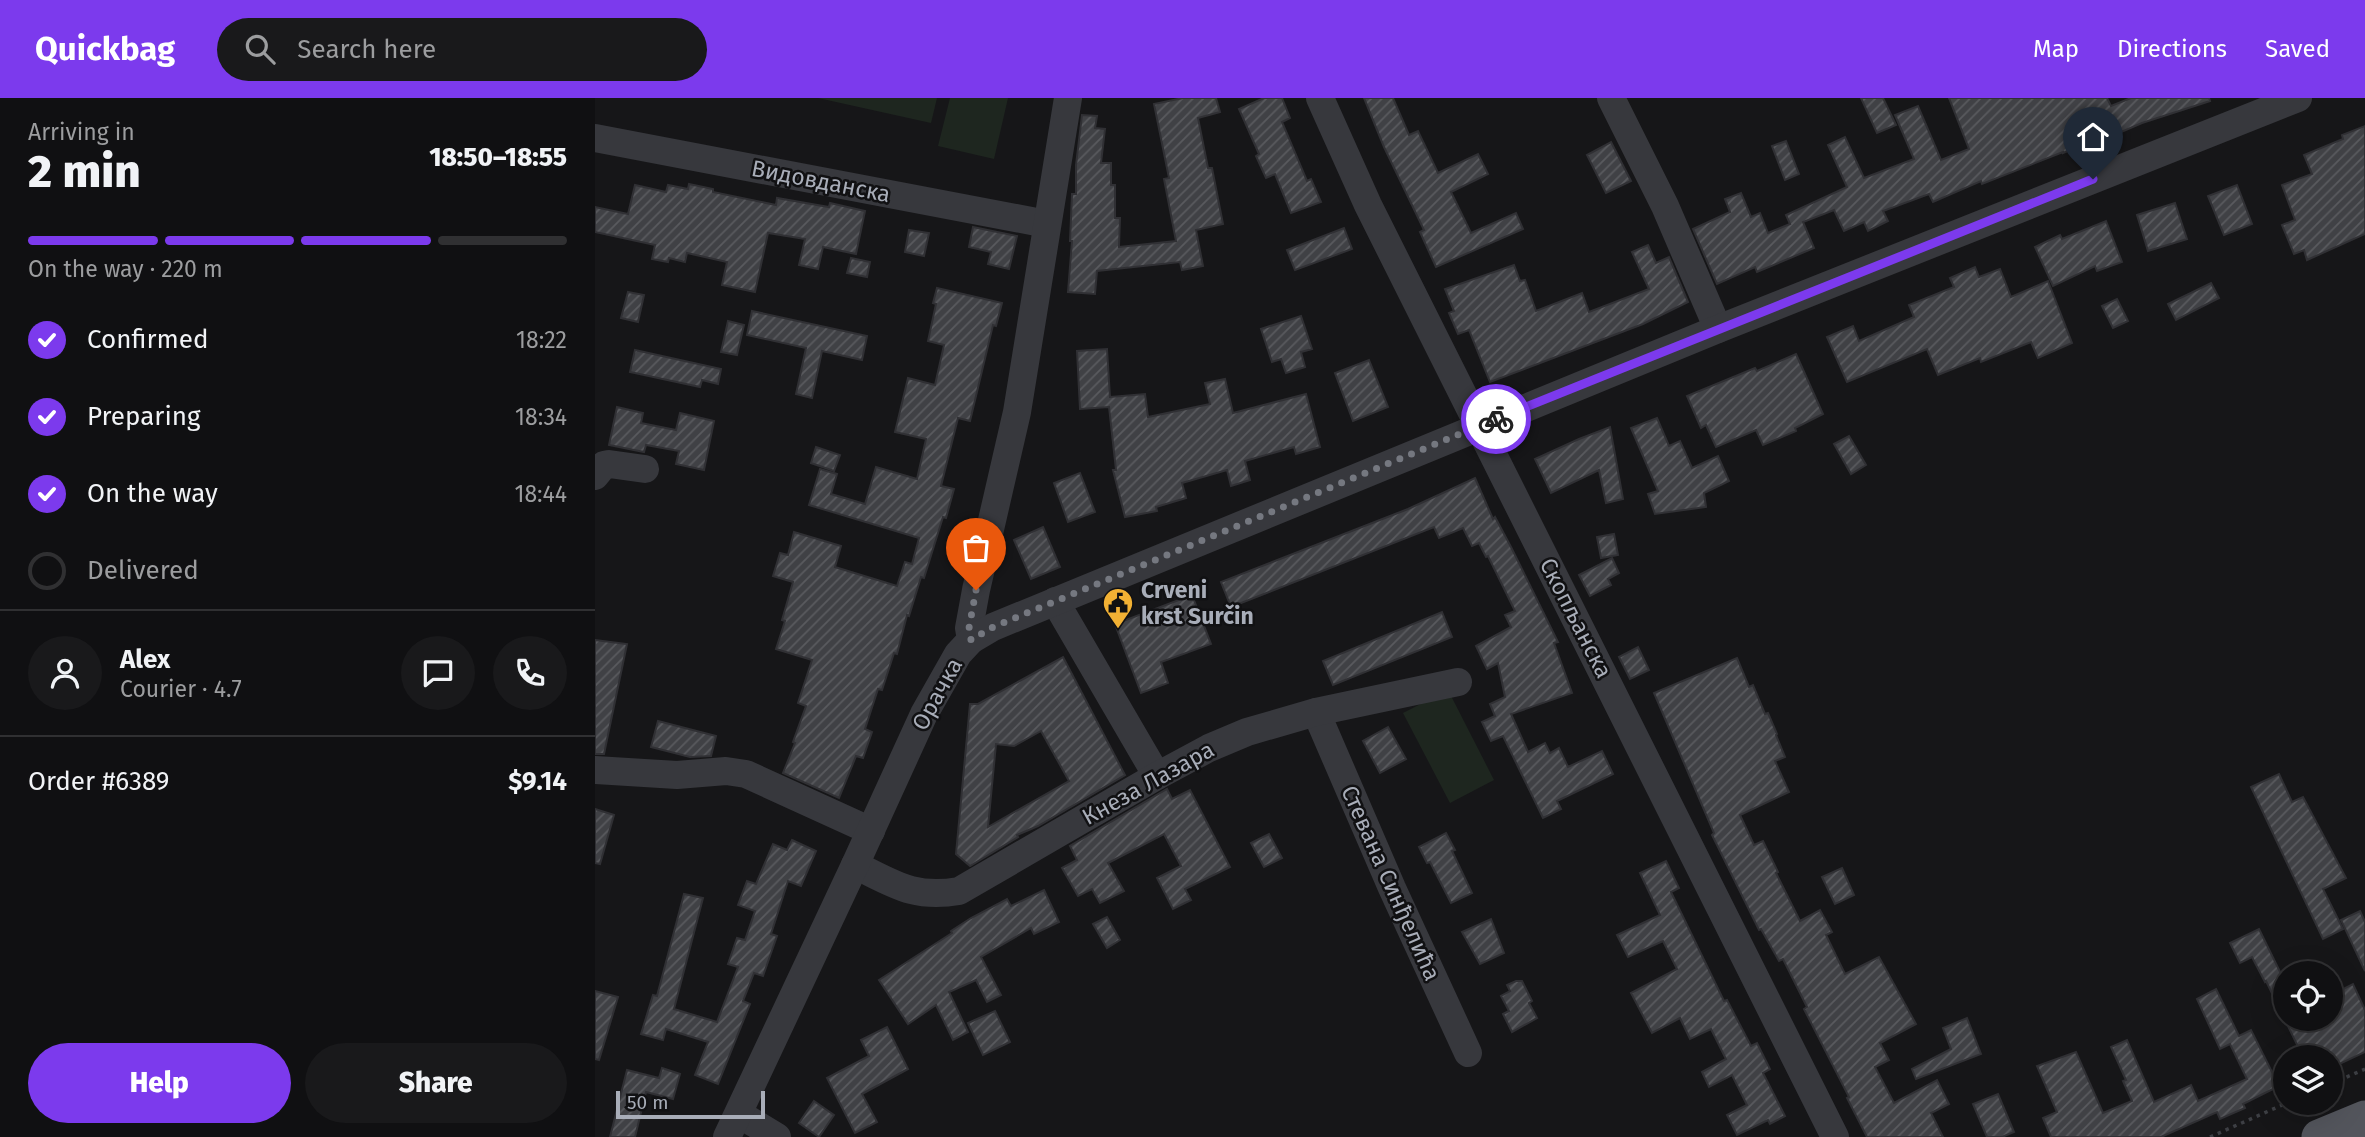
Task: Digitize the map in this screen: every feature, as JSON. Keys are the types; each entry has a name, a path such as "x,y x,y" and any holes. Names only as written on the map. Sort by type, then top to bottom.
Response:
{"main road":[{"path":"2319,1137 2365,1118"}],"street":[{"name":"Орачка","path":"733,1126 924,714 958,654 971,640 969,628 1017,412 1068,98"},
{"name":"Скопљанска","path":"1320,98 1368,205 1835,1137"},
{"path":"1611,98 1665,206 1718,329"},
{"path":"971,640 993,627 1479,426 2298,98"},
{"name":"Видовданска","path":"595,138 1047,224"},
{"path":"595,476 604,465 615,463 645,469"},
{"path":"1055,601 1157,776"},
{"name":"Кнеза Лазара","path":"855,866 919,894 959,891 1157,776 1209,748 1247,732 1317,712 1458,682"},
{"name":"Стевана Синђелића","path":"1317,712 1392,888 1468,1053"},
{"path":"595,770 677,775 735,771 871,831"},
{"path":"733,1126 777,1137"}],"path":[{"path":"2343,1079 2365,1069"},
{"path":"2210,1137 2273,1109"}],"shaded area":[{"path":"818,98 937,98 931,123"},
{"path":"950,98 1008,98 994,159 938,146"},
{"path":"1448,690 1494,780 1450,803 1403,713"}],"building":[{"path":"1183,98 1216,98 1220,112 1198,118 1208,168 1212,168 1223,224 1196,230 1203,266 1182,270 1180,262 1097,271 1095,294 1068,292 1072,194 1076,194 1076,165 1082,115 1097,116 1095,128 1105,129 1101,163 1111,163 1111,185 1115,185 1115,218 1120,218 1119,247 1176,241 1164,179 1169,178 1154,104"},
{"path":"1264,98 1282,98 1290,118 1282,122 1307,181 1311,179 1321,202 1291,213 1275,174 1266,178 1256,156 1259,154 1239,109"},
{"path":"1364,98 1393,98 1409,135 1418,131 1438,173 1478,154 1488,174 1451,192 1471,233 1516,213 1523,229 1436,267 1420,232 1424,230"},
{"path":"1861,98 1883,98 1896,125 1877,133"},
{"path":"1949,98 2107,98 2111,106 2131,98 2209,98 2210,101 2142,123 1982,184 1981,181 1933,202 1929,194 1883,211 1888,221 1868,231 1864,222 1844,231 1834,210 1803,222 1814,248 1757,272 1755,267 1717,284 1693,229 1730,212 1725,199 1741,193 1751,217 1760,213 1768,233 1790,224 1786,215 1847,187 1828,145 1845,137 1864,178 1914,159 1895,115 1918,106 1941,160 1969,149"},
{"path":"2365,126 2365,234 2307,260 2304,250 2294,254 2282,225 2295,220 2282,185 2312,174 2304,155 2343,139 2342,135"},
{"path":"1786,141 1799,174 1785,180 1772,146"},
{"path":"1611,142 1631,181 1606,193 1587,155"},
{"path":"689,184 713,189 713,192 776,205 777,198 829,207 830,203 865,211 856,254 823,247 818,269 799,265 805,239 768,233 755,292 722,285 727,262 687,253 685,262 669,258 668,262 652,259 655,245 595,232 595,207 628,214 635,185 666,192 668,185 688,189"},
{"path":"2237,185 2252,224 2224,235 2208,196"},
{"path":"2175,203 2187,239 2148,251 2137,215"},
{"path":"2106,221 2122,262 2097,271 2095,266 2053,286 2035,247 2060,235 2062,239"},
{"path":"973,227 1017,236 1009,269 988,264 991,252 969,247"},
{"path":"1344,228 1352,249 1295,270 1287,250"},
{"path":"909,230 929,233 924,256 905,252"},
{"path":"1648,245 1656,263 1669,257 1688,302 1643,324 1490,382 1469,330 1458,334 1449,313 1454,311 1445,289 1514,265 1520,281 1525,280 1536,311 1582,293 1589,312 1649,289 1632,252"},
{"path":"851,258 870,262 867,277 847,273"},
{"path":"1975,267 1979,277 2000,269 2011,297 2048,281 2072,343 2038,358 2031,342 1981,362 1980,358 1938,375 1927,349 1847,382 1827,337 1853,326 1859,341 1914,317 1909,305 1954,287 1950,278"},
{"path":"2211,283 2219,298 2176,320 2168,304"},
{"path":"937,288 1002,303 996,326 993,325 970,421 958,418 941,486 954,489 946,518 943,517 924,578 921,577 909,616 907,615 897,654 894,653 882,690 878,689 865,729 872,732 863,758 856,756 839,798 783,773 806,706 798,703 812,660 776,649 793,582 773,576 780,553 788,555 794,532 841,546 835,567 897,586 905,562 912,564 919,538 809,505 820,469 837,474 831,494 865,504 876,467 917,479 926,439 895,432 908,378 935,385 944,345 928,341"},
{"path":"628,292 644,295 638,322 621,318"},
{"path":"2117,299 2128,321 2113,328 2102,306"},
{"path":"752,311 867,336 862,360 822,351 812,398 796,394 806,348 747,335"},
{"path":"1301,316 1312,349 1301,352 1305,367 1286,373 1281,359 1272,362 1261,329"},
{"path":"728,321 744,325 737,355 721,352"},
{"path":"1107,349 1110,397 1145,394 1148,417 1210,404 1205,383 1225,379 1233,413 1306,394 1320,447 1296,454 1294,447 1245,461 1250,480 1231,486 1227,470 1182,483 1186,498 1156,507 1157,511 1125,517 1113,470 1116,470 1109,407 1080,409 1077,351"},
{"path":"635,350 721,369 718,384 702,380 700,387 630,372"},
{"path":"1796,354 1823,414 1795,428 1796,431 1763,445 1756,430 1716,447 1706,425 1701,428 1687,396"},
{"path":"1369,360 1388,407 1353,421 1335,373"},
{"path":"617,407 643,413 641,423 676,430 680,413 714,421 704,470 676,464 679,451 646,445 644,452 609,445"},
{"path":"1657,418 1669,446 1680,441 1692,468 1718,456 1729,481 1704,493 1706,507 1655,514 1648,494 1658,491 1631,428"},
{"path":"1610,427 1623,499 1606,503 1599,470 1551,493 1535,459"},
{"path":"1849,436 1866,465 1851,474 1834,444"},
{"path":"816,447 840,455 834,471 811,463"},
{"path":"1080,473 1095,512 1068,522 1054,483"},
{"path":"1475,478 1493,519 1495,517 1511,547 1558,642 1554,643 1572,693 1511,714 1528,752 1545,743 1550,753 1559,748 1568,767 1602,751 1613,774 1557,801 1561,809 1543,818 1503,736 1491,741 1482,722 1495,716 1490,704 1505,697 1498,663 1487,669 1476,646 1511,627 1505,615 1515,611 1488,556 1486,557 1479,543 1472,546 1463,528 1439,538 1434,527 1231,607 1221,582 1408,509"},
{"path":"1043,527 1060,567 1031,579 1014,540"},
{"path":"1614,534 1618,555 1601,558 1597,537"},
{"path":"1612,558 1619,573 1608,579 1611,585 1590,596 1579,575"},
{"path":"1192,595 1211,644 1161,662 1168,683 1141,693 1115,624"},
{"path":"1442,612 1452,637 1333,685 1323,661"},
{"path":"595,640 627,644 604,754 595,754"},
{"path":"1638,647 1649,670 1630,679 1619,657"},
{"path":"1063,657 1125,775 1038,826 1017,835 1018,837 970,866 956,854 970,704 978,704","holes":["1041,731 1069,781 988,827 996,744 1014,746"]},
{"path":"1737,658 1749,687 1753,685 1777,734 1785,757 1775,761 1789,792 1740,815 1754,845 1763,841 1800,921 1820,910 1832,932 1826,935 1845,974 1879,957 1916,1024 1880,1043 1889,1060 1875,1067 1894,1103 1937,1080 1949,1104 1931,1113 1943,1137 1867,1137 1804,1009 1807,1007 1783,959 1779,961 1761,929 1759,930 1712,835 1714,833 1654,693"},
{"path":"658,721 716,736 711,756 690,757 651,747"},
{"path":"1388,727 1406,759 1380,773 1363,741"},
{"path":"2279,774 2292,802 2303,797 2346,878 2323,889 2343,929 2323,939 2251,787"},
{"path":"1167,789 1172,799 1190,790 1230,867 1185,889 1191,900 1173,909 1157,878 1181,866 1164,834 1108,863 1124,891 1100,903 1092,889 1078,896 1062,868 1077,860 1070,846"},
{"path":"595,809 614,815 600,864 595,863"},
{"path":"1446,833 1472,893 1451,903 1430,862 1427,863 1419,847"},
{"path":"1269,834 1282,858 1264,867 1251,843"},
{"path":"792,840 816,851 801,886 788,881 771,934 777,936 763,976 754,973 743,1001 750,1004 718,1084 695,1075 708,1042 666,1029 663,1040 641,1034 653,995 657,996 684,894 703,898 674,1009 717,1022 738,967 728,964 737,938 745,940 755,911 738,905 747,881 756,884 773,844 787,850"},
{"path":"1666,861 1679,888 1671,892 1724,1001 1727,1000 1751,1046 1757,1043 1770,1069 1763,1073 1785,1116 1770,1124 1768,1120 1737,1135 1727,1115 1747,1105 1732,1075 1709,1087 1702,1072 1726,1059 1711,1029 1690,1039 1680,1018 1652,1033 1631,993 1677,969 1663,941 1628,957 1617,935 1660,915 1640,873"},
{"path":"1842,868 1854,895 1835,904 1822,877"},
{"path":"1044,890 1059,922 1034,934 1031,928 981,957 1001,995 987,1002 976,980 949,992 968,1032 953,1040 936,1005 908,1024 879,980 971,918 1007,899 1011,906"},
{"path":"2360,911 2365,922 2365,971 2341,920"},
{"path":"1107,917 1120,940 1107,948 1093,924"},
{"path":"1491,919 1504,953 1480,964 1462,932"},
{"path":"2259,929 2275,961 2273,995 2252,957 2240,963 2230,943"},
{"path":"1522,981 1537,1018 1512,1032 1503,1014 1509,1011 1501,996 1510,991 1507,985"},
{"path":"2353,984 2365,1010 2365,1052 2343,1062 2343,1045 2297,1045 2290,1031 2343,1031 2343,989"},
{"path":"2216,989 2239,1036 2251,1030 2273,1074 2273,1089 2243,1104 2245,1108 2220,1119 2217,1112 2161,1137 2051,1137 2043,1118 2057,1112 2037,1066 2076,1052 2103,1113 2132,1101 2111,1047 2127,1040 2154,1102 2191,1085 2198,1101 2247,1079 2230,1044 2220,1049 2197,999"},
{"path":"595,991 618,997 599,1060 595,1059"},
{"path":"995,1011 1010,1042 983,1055 968,1023"},
{"path":"1967,1018 1981,1054 1916,1079 1912,1069 1951,1049 1943,1028"},
{"path":"887,1027 908,1069 862,1094 877,1122 855,1133 827,1078 869,1056 861,1040"},
{"path":"662,1068 680,1074 673,1099 646,1092 635,1137 610,1137 627,1070 659,1078"},
{"path":"1998,1094 2014,1132 2002,1137 1987,1137 1973,1104"},
{"path":"814,1101 834,1115 819,1137 799,1123"}],"way so far":[{"path":"976,590 969,628 971,640 993,627 1073,593 1496,419"}],"place":[{"name":"Crveni krst Surčin","path":"1118,630"}],"route":[{"path":"1496,419 2093,179"}]}
